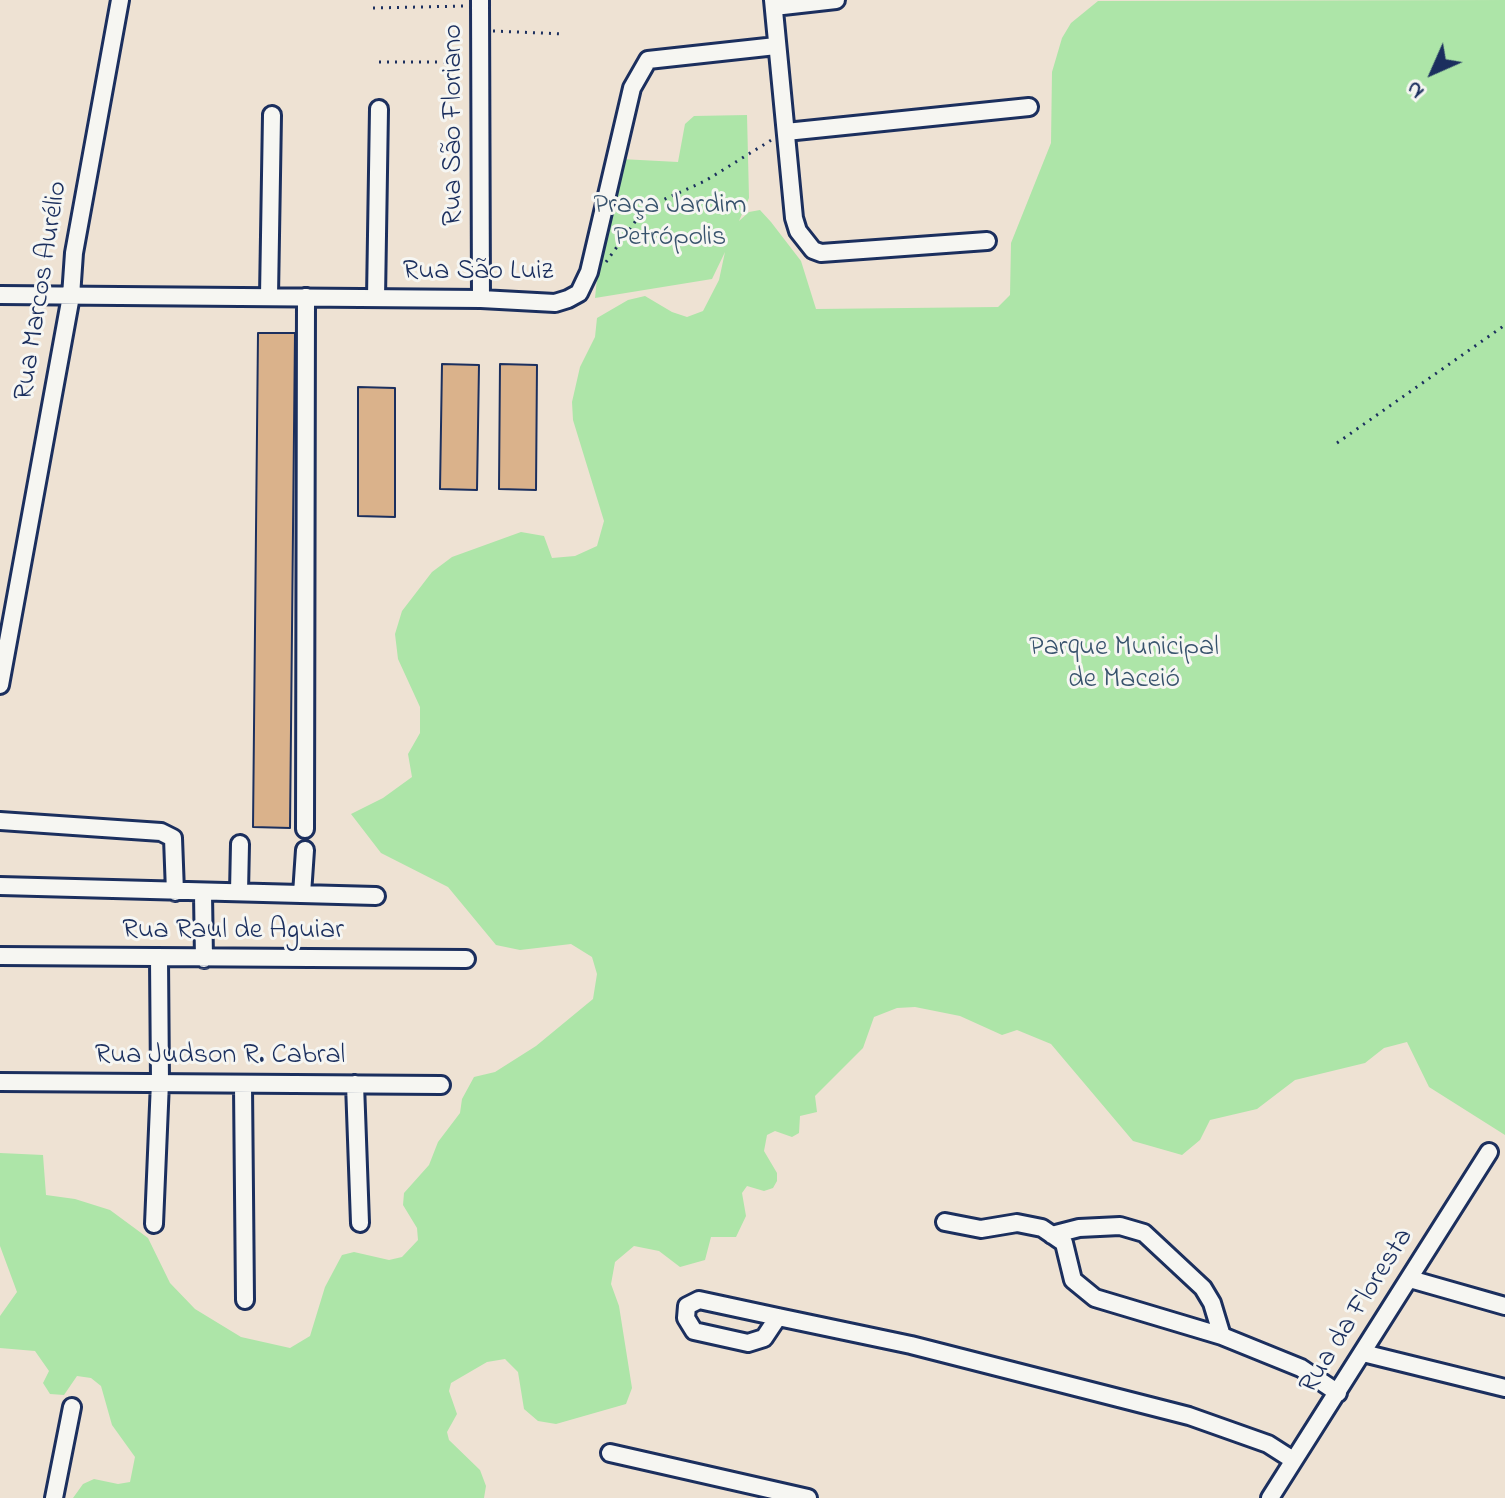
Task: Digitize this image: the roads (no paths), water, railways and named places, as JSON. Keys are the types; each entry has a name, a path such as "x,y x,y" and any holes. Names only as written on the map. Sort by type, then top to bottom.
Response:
{"street":[{"name":"Rua Marcos Aurélio","path":"0,685 8,605 71,296 74,253 120,0"},
{"path":"836,0 774,3 794,218 798,231 813,250 821,253 987,241"},
{"name":"Rua São Floriano","path":"480,3 481,299"},
{"name":"Rua São Luiz","path":"0,295 481,299 555,303 579,293 589,272 632,88 648,60 776,46"},
{"path":"786,132 1029,107"},
{"path":"376,298 379,109"},
{"path":"269,296 272,115"},
{"path":"305,829 306,297"},
{"path":"0,821 161,832 173,838 175,892"},
{"path":"239,892 240,844"},
{"path":"302,894 305,850"},
{"path":"0,886 203,894 239,892 376,896"},
{"path":"203,894 204,959"},
{"name":"Rua Raul de Aguiar","path":"0,956 466,959"},
{"path":"154,1224 160,1082 159,959"},
{"name":"Rua Judson R. Cabral","path":"0,1082 441,1085"},
{"path":"355,1084 360,1223"},
{"path":"243,1086 245,1300"},
{"name":"Rua da Floresta","path":"1270,1498 1489,1152"},
{"path":"945,1222 981,1229 1017,1223 1042,1228 1064,1243 1073,1280 1095,1298 1222,1336 1301,1368 1338,1393"},
{"path":"1052,1235 1079,1228 1120,1226 1144,1233 1203,1288 1222,1336"},
{"path":"1410,1279 1505,1306"},
{"path":"778,1317 764,1338 748,1343 694,1331 686,1318 687,1306 699,1300 911,1345 1173,1412 1268,1444 1293,1460"},
{"path":"1363,1353 1505,1388"},
{"path":"54,1498 72,1407"},
{"path":"610,1453 808,1498"}],"park label":[{"name":"Praça Jardim Petrópolis","path":"670,223"},
{"name":"Parque Municipal de Maceió","path":"1124,665"}]}
